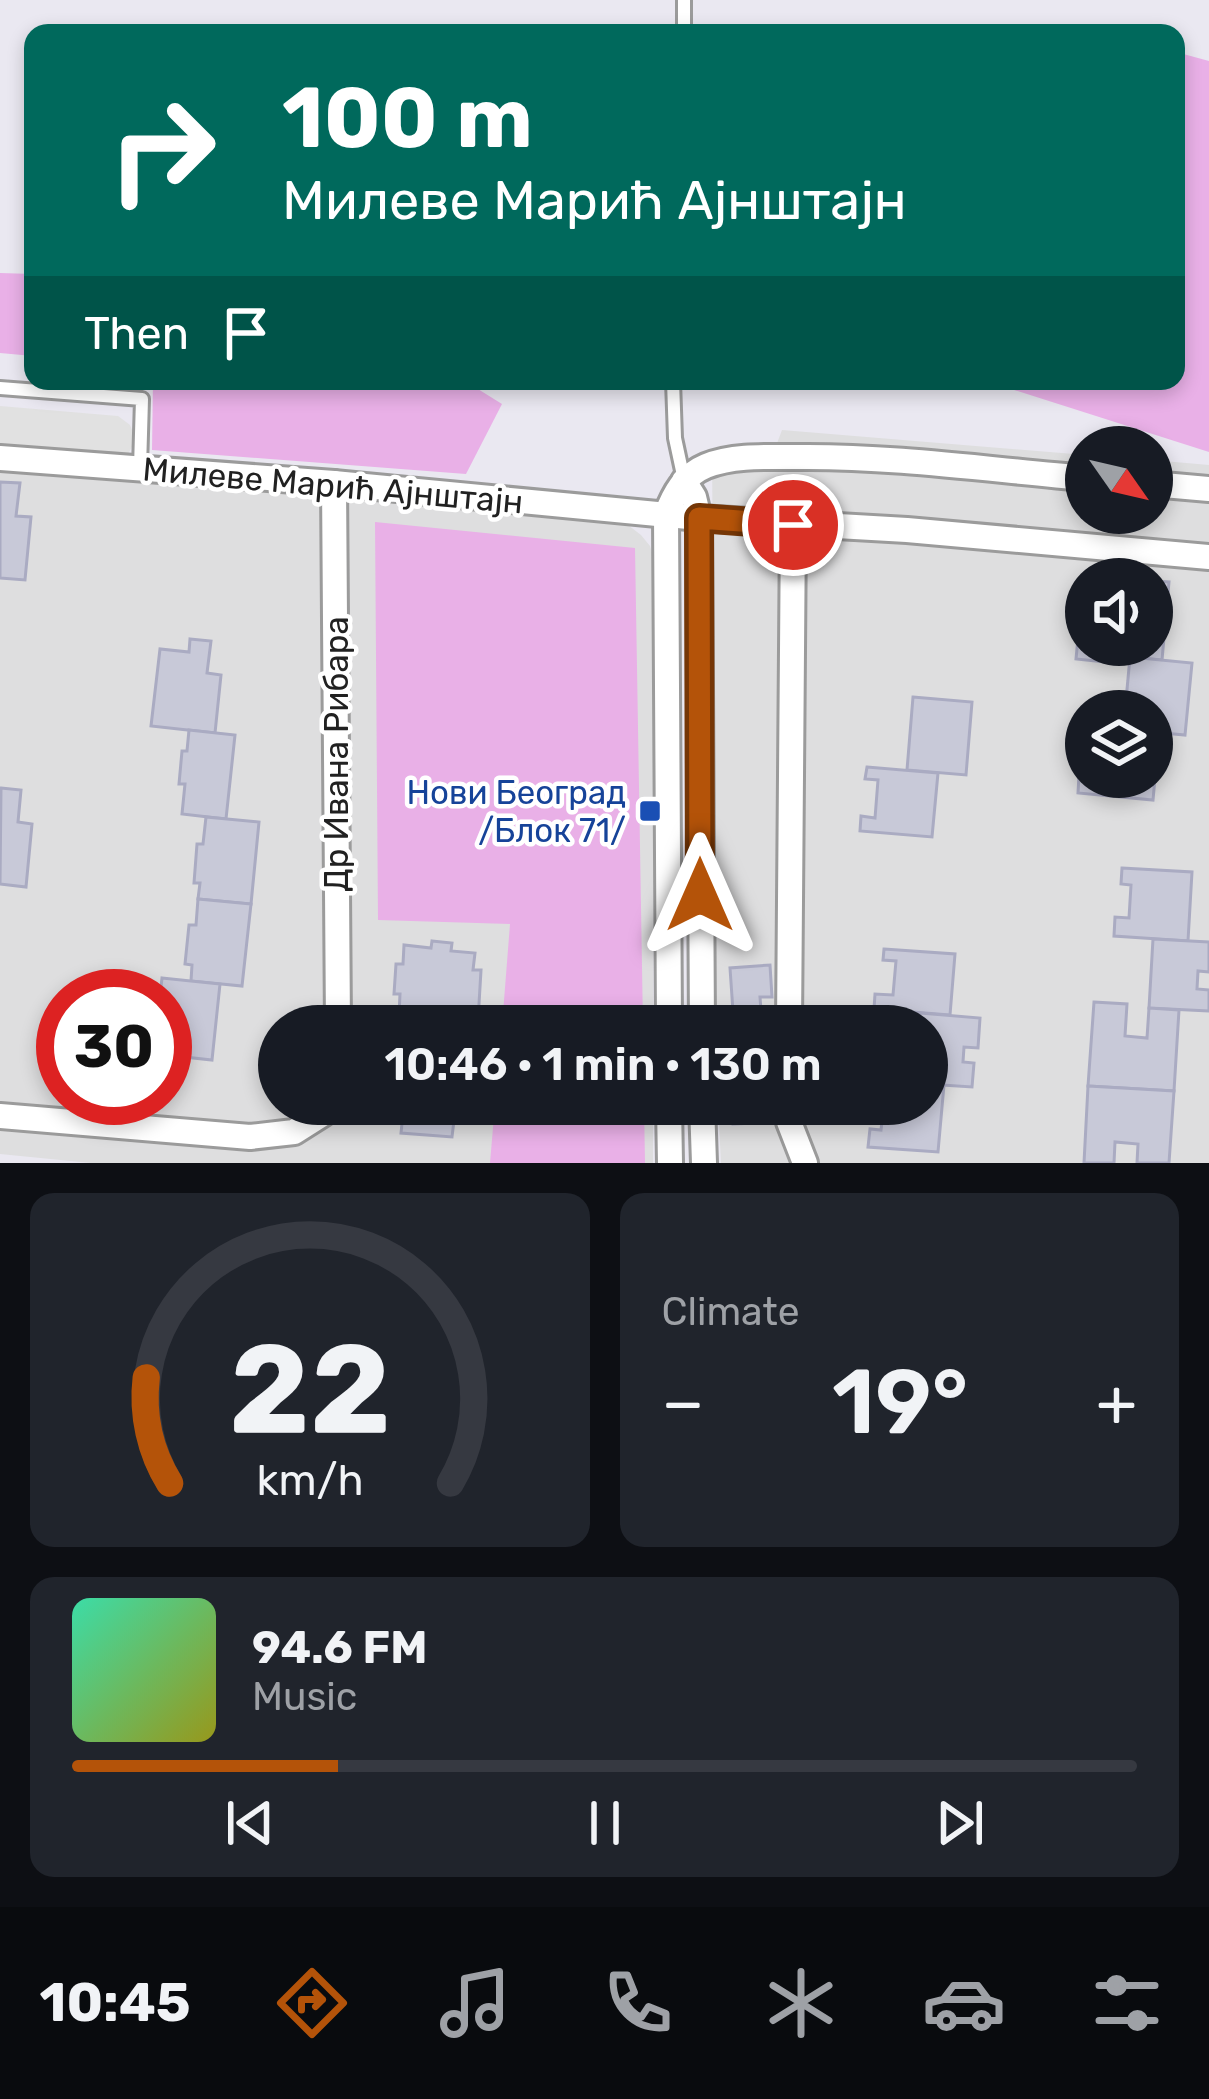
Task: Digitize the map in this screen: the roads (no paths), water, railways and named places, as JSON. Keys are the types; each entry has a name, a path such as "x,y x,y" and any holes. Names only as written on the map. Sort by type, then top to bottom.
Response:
{"street":[{"path":"669,1005 667,515 684,481 721,461 781,457 858,458 1065,476"},
{"name":"Милеве Марић Ајнштајн","path":"0,458 1209,557"},
{"path":"684,481 699,518 702,1005"},
{"name":"Др Ивана Рибара","path":"334,483 338,1005"},
{"path":"1173,486 1209,489"},
{"path":"789,1005 793,525"},
{"path":"0,1116 250,1136 294,1132 305,1125"},
{"path":"669,1125 670,1163"},
{"path":"703,1125 704,1163"},
{"path":"789,1125 805,1163"}],"lane":[{"path":"26,390 142,399 140,470"},
{"path":"673,390 684,481"}],"place":[{"name":"Нови Београд /Блок 71/","path":"650,811"}]}
